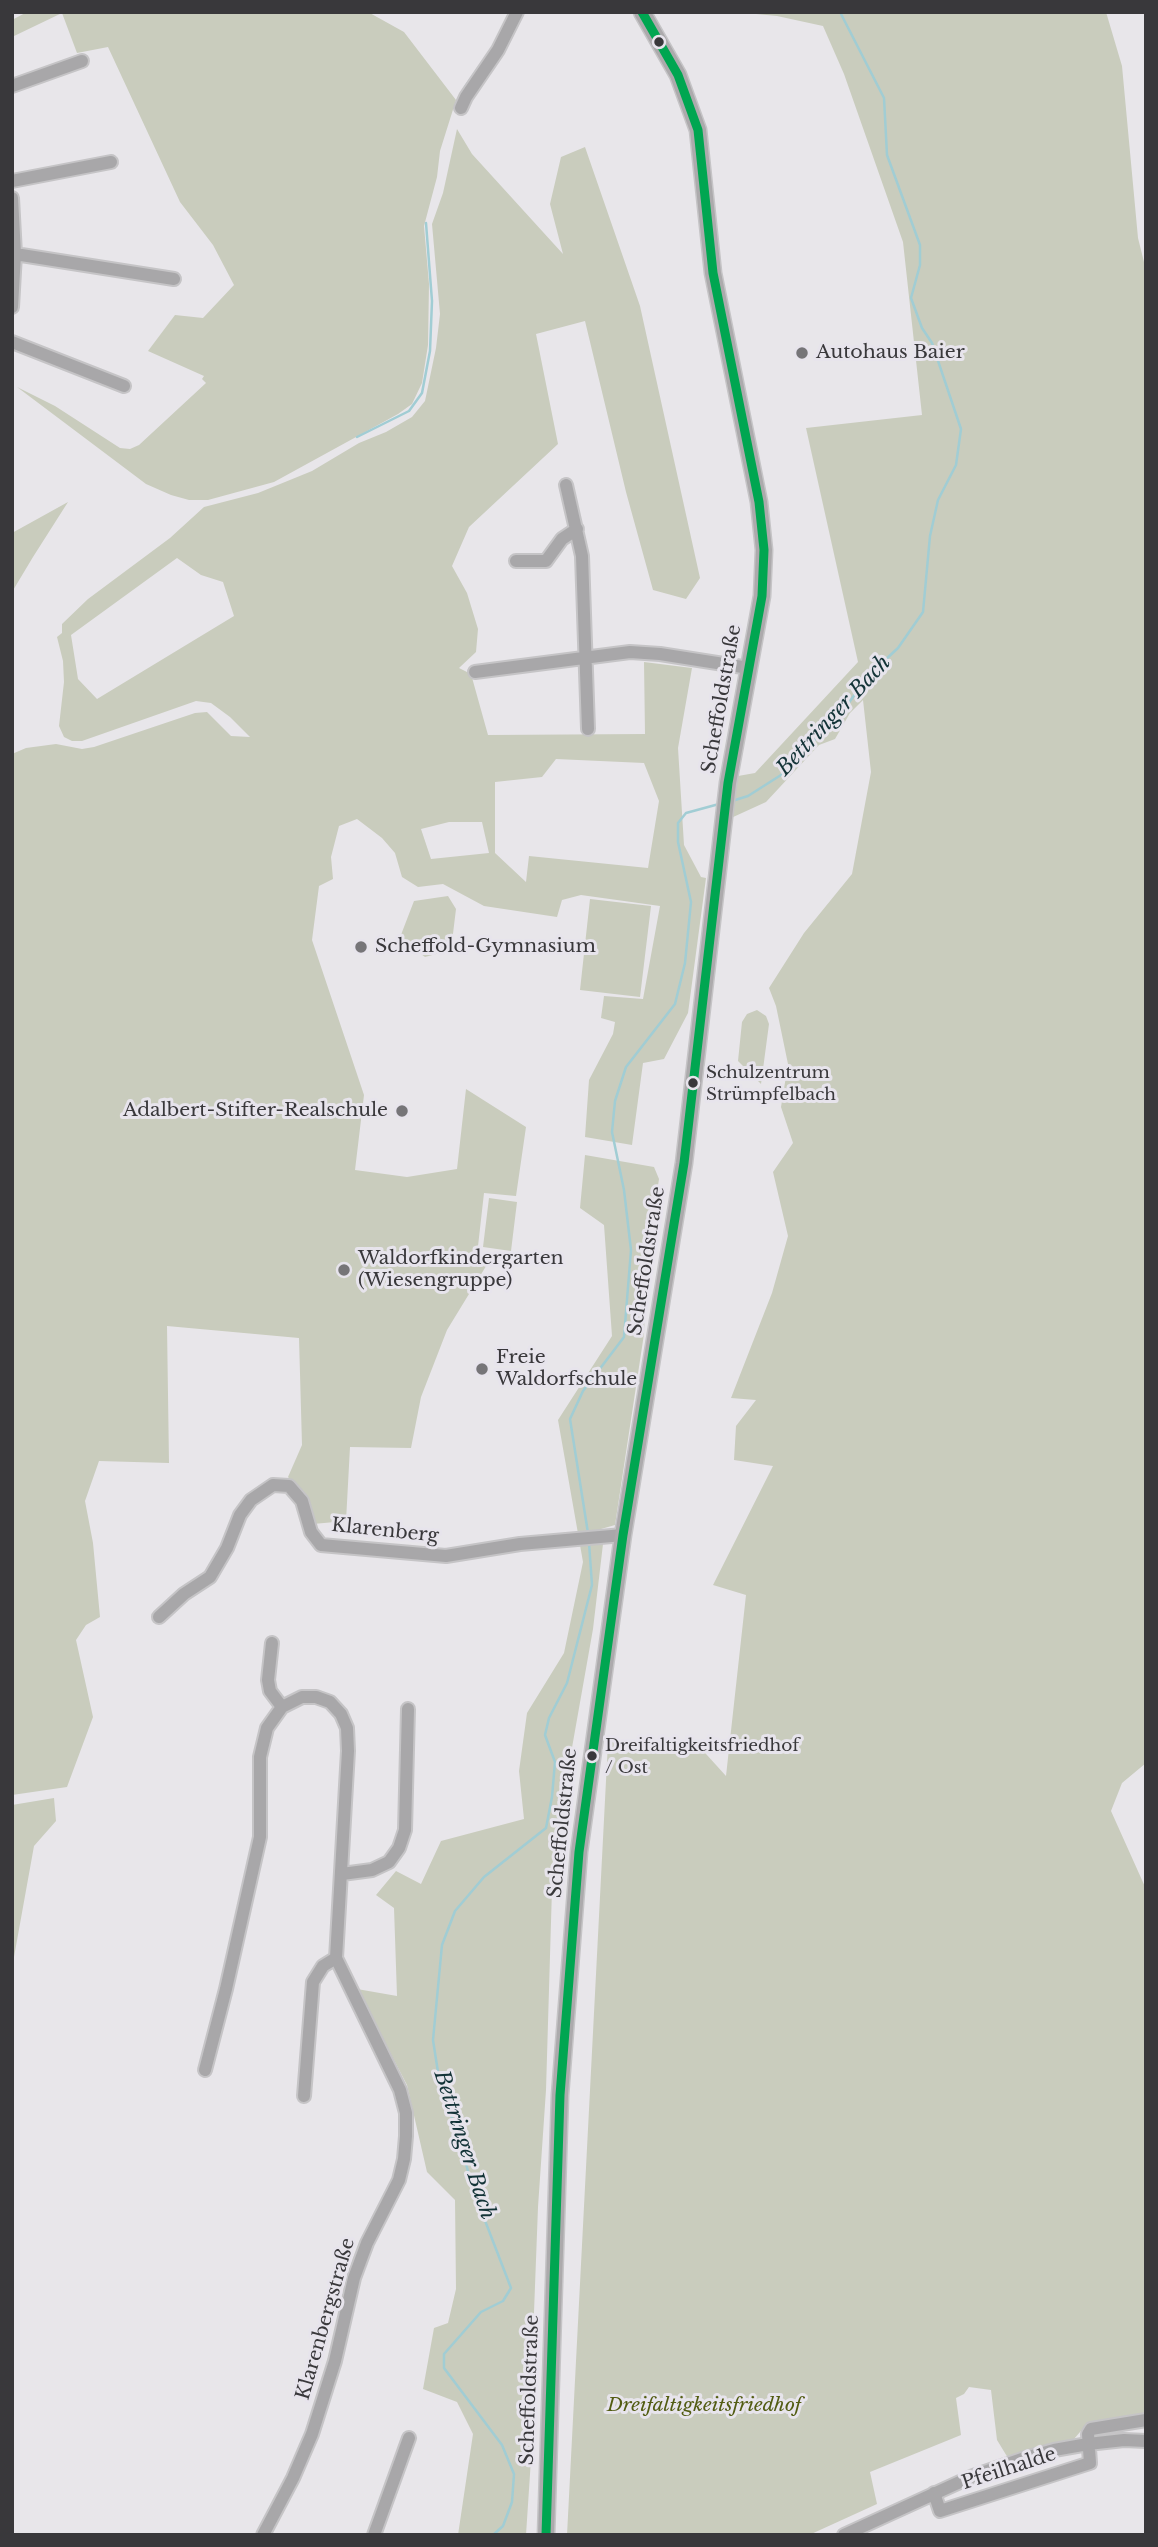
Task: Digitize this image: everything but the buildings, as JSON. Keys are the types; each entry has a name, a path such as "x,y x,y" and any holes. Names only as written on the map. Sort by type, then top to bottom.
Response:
{"main road":[{"name":"Scheffoldstraße","path":"546,2535 559,2095 571,1945 616,1535 684,1163 728,783 762,596 764,550 759,502 713,273 698,130 678,75 642,12"}],"street":[{"path":"461,108 498,51 517,12"},
{"path":"12,86 82,61"},
{"path":"12,181 111,162"},
{"path":"12,307 15,254 13,204"},
{"path":"15,254 174,279"},
{"path":"12,342 124,386"},
{"path":"566,485 582,556 588,729"},
{"path":"516,561 546,561 562,539 577,529"},
{"path":"475,672 630,652 749,668"},
{"name":"Klarenberg","path":"159,1617 184,1594 210,1577 227,1548 240,1514 251,1500 273,1485 289,1486 302,1501 311,1532 321,1545 446,1556 520,1544 616,1535"},
{"path":"205,2070 260,1837 260,1757 267,1728 282,1707 270,1691 268,1680 272,1643"},
{"name":"Klarenbergstraße","path":"263,2535 293,2478 312,2434 335,2361 354,2278 367,2243 399,2180 404,2159 406,2113 400,2090 336,1958 347,1728 341,1714 330,1702 316,1697 302,1697 282,1707"},
{"path":"342,1874 372,1870 388,1862 399,1848 405,1830 408,1709"},
{"path":"304,2096 313,1982 323,1966 336,1958"},
{"path":"1088,2444 1088,2434 1095,2427 1146,2420"},
{"path":"374,2535 409,2438"},
{"name":"Pfeilhalde","path":"844,2535 973,2476 1025,2458 1088,2444 1124,2440 1146,2441"},
{"name":"Pfeilhalde","path":"934,2493 940,2511 978,2499 1090,2463 1088,2444"}],"green space":[{"path":"27,12 368,12 404,32 456,100 440,151 437,177 424,226 429,284 428,345 422,383 412,404 274,482 208,500 189,500 146,484 17,387 55,406 120,448 130,449 139,445 206,383 202,379 204,376 148,351 175,315 203,318 234,285 213,245 180,202 108,47 77,53 62,13 12,37 12,20"},
{"name":"Dreifaltigkeitsfriedhof","path":"735,12 1106,12 1122,66 1138,238 1146,270 1146,1763 1122,1783 1111,1811 1146,1889 1146,2416 1086,2425 1074,2439 1008,2458 997,2440 991,2390 969,2387 964,2394 956,2398 961,2435 870,2472 877,2504 809,2535 567,2535 608,1742 697,1744 726,1776 746,1595 713,1585 773,1466 734,1460 736,1426 756,1400 731,1398 772,1293 788,1236 773,1172 793,1143 781,1107 788,1064 776,1006 769,988 804,933 852,874 871,772 863,700 850,713 835,739 819,745 766,802 731,818 738,776 755,773 858,662 806,428 922,415 903,242 844,74 823,26 777,16"},
{"path":"457,129 472,154 563,254 550,204 561,157 585,147 640,306 700,578 686,599 653,590 626,492 585,321 536,334 558,444 469,527 452,566 467,593 478,629 476,652 459,668 471,674 488,735 645,734 644,662 692,668 678,748 684,845 701,877 706,878 688,1013 664,1059 643,1063 632,1145 585,1137 589,1080 613,1034 615,1022 601,1018 604,996 643,999 660,906 581,895 562,900 557,917 484,906 443,884 418,887 402,877 395,853 382,838 357,819 339,826 331,857 333,879 319,886 312,940 364,1095 355,1170 407,1177 457,1169 466,1089 526,1127 516,1196 484,1193 477,1255 491,1258 447,1330 421,1397 411,1448 350,1447 346,1521 313,1524 306,1500 288,1477 302,1445 299,1338 167,1326 169,1463 99,1461 85,1501 93,1543 100,1617 86,1625 76,1640 93,1717 67,1787 12,1795 12,754 26,748 56,744 82,749 94,747 195,713 207,712 231,736 250,737 211,703 196,701 82,741 72,741 64,737 59,726 64,682 63,661 57,637 62,633 62,624 88,599 170,538 204,507 258,493 312,471 359,443 412,417 425,401 436,348 440,314 432,224 443,193","holes":["177,558 201,575 223,582 234,616 97,699 78,679 71,635","556,759 644,763 659,801 648,868 529,856 526,882 495,853 495,782 542,777","449,822 482,822 489,853 431,859 421,829"]},
{"path":"68,502 33,557 12,592 12,533"},
{"path":"448,896 456,909 451,950 425,957 414,949 399,950 399,940 414,901"},
{"path":"590,899 651,906 640,997 580,990"},
{"path":"757,1010 766,1016 769,1024 761,1084 738,1061 742,1022 747,1014"},
{"path":"585,1155 654,1167 659,1179 647,1257 644,1334 615,1525 601,1529 603,1544 593,1629 553,1855 546,2090 538,2207 531,2459 526,2535 458,2535 473,2434 457,2402 423,2389 434,2328 448,2323 456,2289 455,2200 427,2172 407,2085 357,1989 397,1996 394,1908 376,1895 396,1871 421,1884 441,1841 524,1819 519,1771 527,1713 564,1653 583,1562 558,1420 612,1336 604,1225 580,1208"},
{"path":"489,1198 517,1202 511,1251 483,1247"},
{"path":"54,1798 56,1821 34,1846 12,1957 12,1805"}],"waterway":[{"name":"Bettringer Bach","path":"732,801 748,796 781,775 845,708 869,675 898,648 923,612 930,536 938,500 956,465 961,429 932,343 922,328 911,298 920,265 920,245 887,155 884,98 840,12"},
{"path":"465,87 479,67"},
{"path":"357,437 409,411 422,393 430,351 432,301 426,223"},
{"name":"Bettringer Bach","path":"588,1533 570,1419 583,1391 624,1337 631,1250 624,1190 612,1132 615,1101 626,1067 675,1004 685,963 691,902 678,842 678,823 686,813 719,804"},
{"name":"Bettringer Bach","path":"493,2535 503,2526 512,2502 514,2474 502,2445 444,2368 444,2354 481,2312 503,2301 511,2288 474,2192 440,2085 433,2040 442,1945 455,1911 484,1877 546,1828 555,1762 545,1735 549,1718 567,1683 592,1585 589,1543"}],"transit line":[{"path":"546,2535 560,2095 579,1852 623,1535 684,1163 728,783 762,596 764,550 759,502 713,273 698,130 678,75 642,12"}],"place":[{"name":"Autohaus Baier","path":"802,353"},
{"name":"Scheffold-Gymnasium","path":"361,947"},
{"name":"Schulzentrum Strümpfelbach","path":"693,1083"},
{"name":"Adalbert-Stifter-Realschule","path":"402,1111"},
{"name":"Waldorfkindergarten (Wiesengruppe)","path":"344,1270"},
{"name":"Freie Waldorfschule","path":"482,1369"},
{"name":"Dreifaltigkeitsfriedhof / Ost","path":"592,1756"}]}
